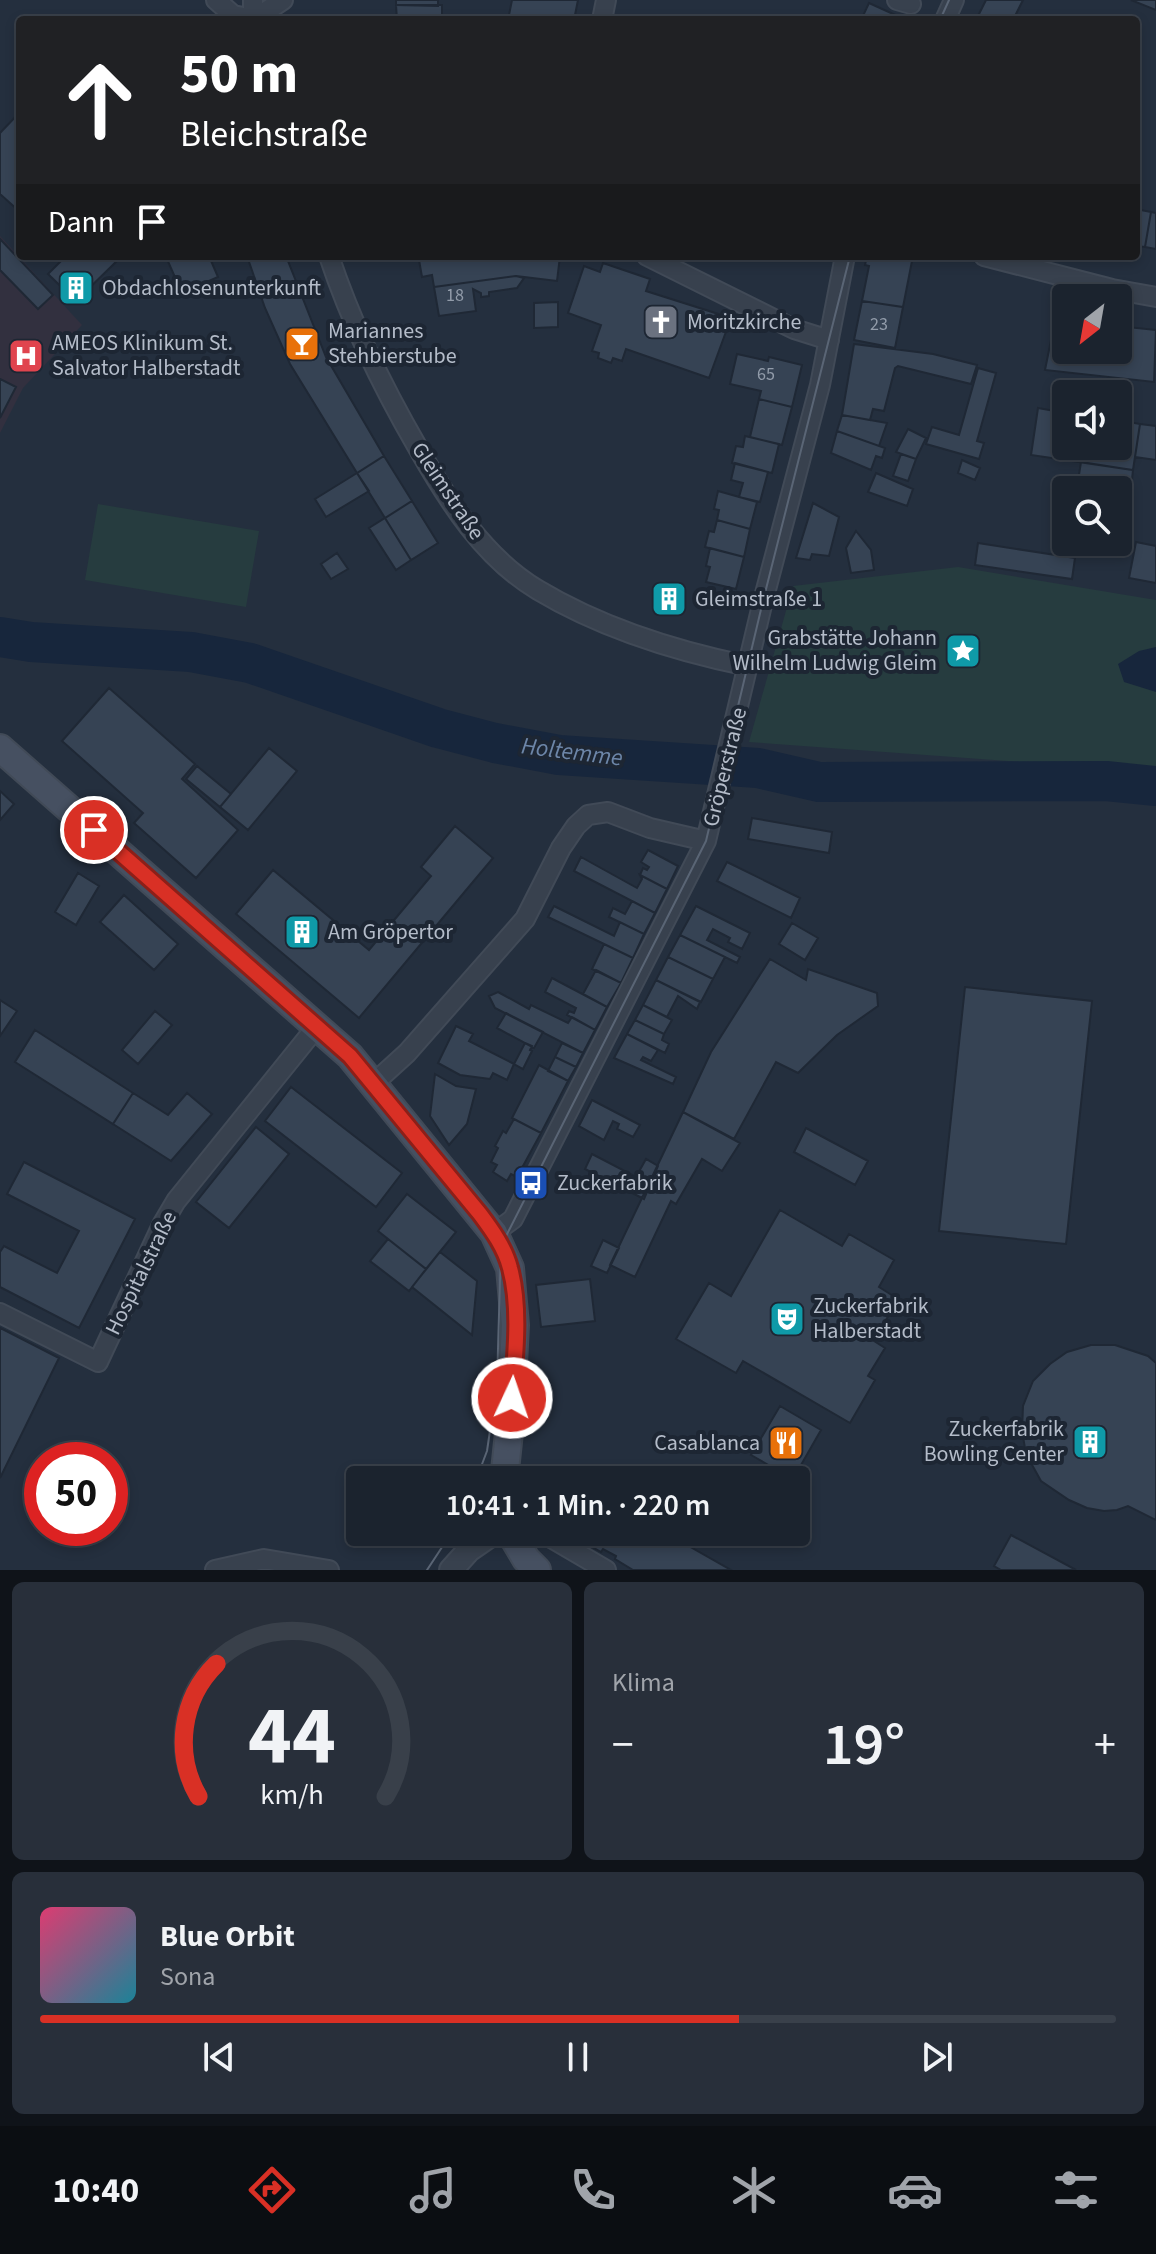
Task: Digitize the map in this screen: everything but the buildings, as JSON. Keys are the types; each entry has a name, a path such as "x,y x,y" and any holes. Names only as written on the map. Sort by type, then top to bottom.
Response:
{"main road":[{"path":"0,748 350,1056 497,1239 510,1268 515,1325 505,1466"},
{"path":"518,1546 537,1570"}],"street":[{"path":"216,0 237,16"},
{"path":"259,16 283,0"},
{"name":"Gleimstraße","path":"330,260 347,311 380,384 443,492 489,551 536,589 587,616 654,643 748,666"},
{"path":"655,260 794,329 829,340"},
{"name":"Gröperstraße","path":"497,1239 513,1219 706,841 829,340 844,260"},
{"path":"1000,260 1156,297"},
{"path":"374,1083 407,1053 525,919 561,848 588,815 608,812 650,828 706,841"},
{"name":"Hospitalstraße","path":"0,1313 98,1362 176,1201 318,1025"},
{"path":"451,1570 475,1546"},
{"path":"565,1546 606,1570"},
{"path":"215,1570 264,1559 329,1570"}],"shaded area":[{"name":"AMEOS Klinikum St. Salvator Halberstadt","path":"0,236 16,253 16,260 22,260 82,325 23,388 0,433"}],"green space":[{"path":"98,504 259,531 246,607 85,580"},
{"path":"958,567 1156,600 1156,772 749,742 793,586"}],"water":[{"path":"1156,647 1156,692 1124,682 1118,664 1139,651"}],"waterway":[{"name":"Holtemme","path":"0,637 31,642 191,652 250,663 438,728 559,755 758,768 819,782 1106,781 1156,786"}],"tram line":[{"path":"942,16 949,0"},
{"path":"481,1466 487,1451 497,1383 501,1246 706,841 849,260"},
{"path":"427,1570 443,1546"}],"place":[{"name":"Obdachlosenunterkunft","path":"76,288"},
{"name":"Moritzkirche","path":"661,322"},
{"name":"Mariannes Stehbierstube","path":"302,344"},
{"name":"AMEOS Klinikum St. Salvator Halberstadt","path":"26,356"},
{"name":"Gleimstraße 1","path":"669,599"},
{"name":"Grabstätte Johann Wilhelm Ludwig Gleim","path":"963,651"},
{"name":"Am Gröpertor","path":"302,932"},
{"name":"Zuckerfabrik","path":"531,1183"},
{"name":"Zuckerfabrik Halberstadt","path":"787,1319"},
{"name":"Zuckerfabrik Bowling Center","path":"1090,1442"},
{"name":"Casablanca","path":"786,1443"}],"route":[{"path":"94,830 350,1056 494,1233 510,1268 513,1286 512,1398"}]}
